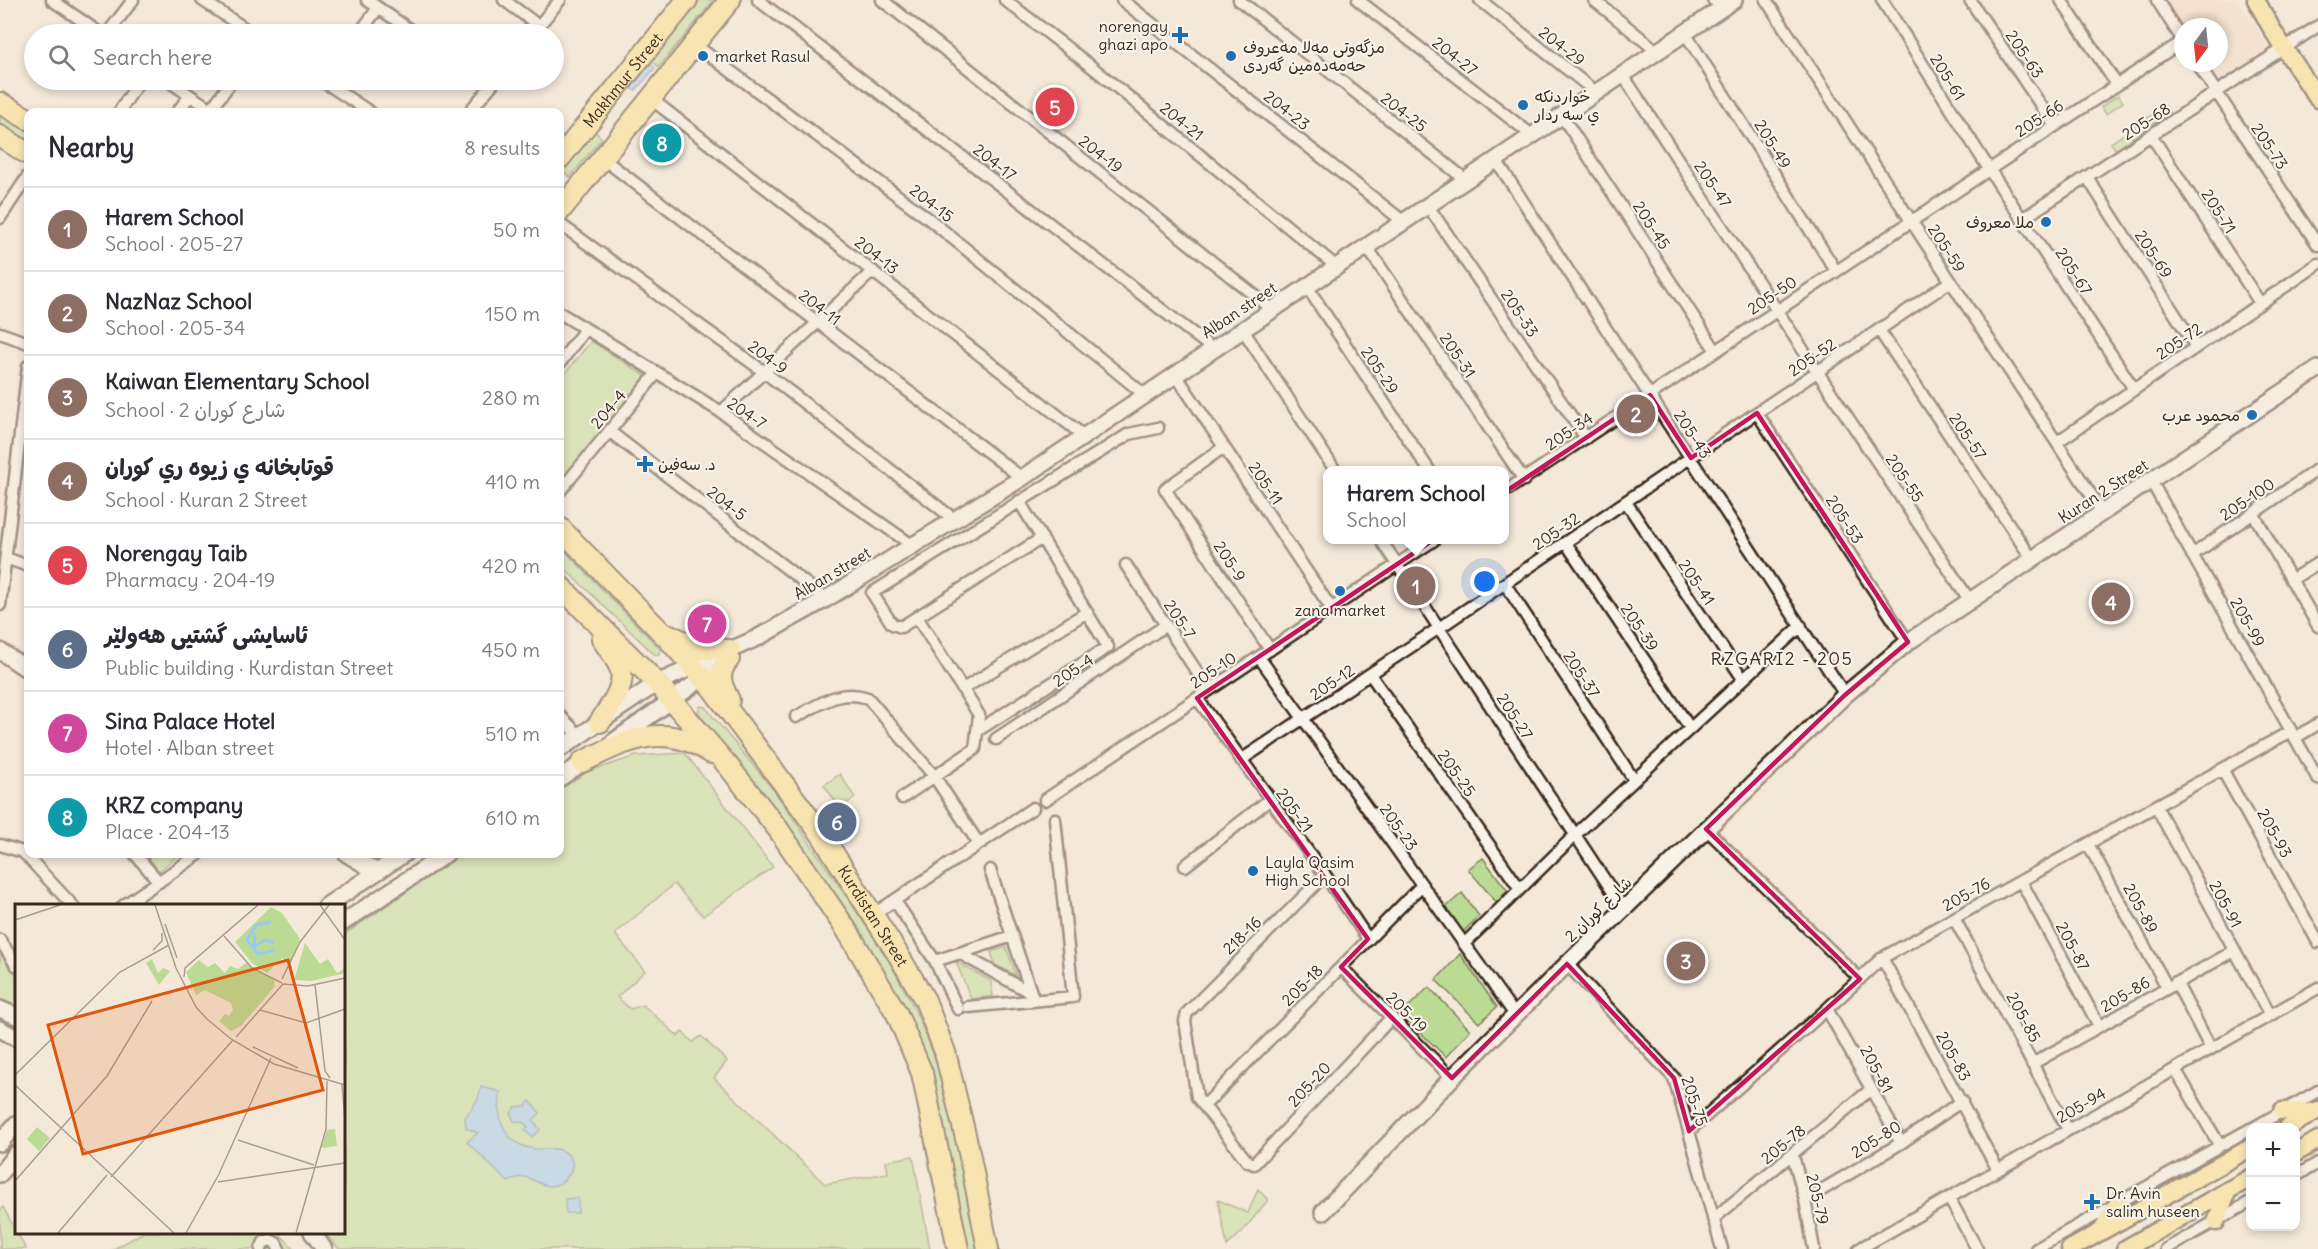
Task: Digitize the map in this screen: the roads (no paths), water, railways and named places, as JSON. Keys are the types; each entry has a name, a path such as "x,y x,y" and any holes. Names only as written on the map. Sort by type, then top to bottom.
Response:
{"highway":[{"name":"Makhmur Street","path":"564,153 687,0"},
{"name":"Makhmur Street","path":"564,206 730,0"},
{"path":"0,103 24,117"},
{"path":"0,136 24,151"},
{"path":"564,190 571,191 582,183"},
{"name":"Kurdistan Street","path":"564,532 698,672 744,729 821,834 874,914 925,1000 945,1052 968,1148 988,1249"},
{"name":"Kurdistan Street","path":"564,590 673,701 729,767 778,829 848,932 897,1014 922,1073 958,1249"},
{"path":"584,611 620,668 622,675 610,707 600,722"},
{"path":"645,616 659,628 692,647 730,655 721,673 720,683 744,729"},
{"path":"582,762 632,740 663,735 696,742 729,767"}],"main road":[{"path":"2256,0 2318,99"},
{"path":"2266,0 2285,48"},
{"path":"2284,1120 2316,1111"},
{"path":"2300,1150 2318,1140"},
{"path":"2070,1249 2246,1150"},
{"path":"2125,1249 2246,1180"},
{"path":"2216,1222 2228,1190"},
{"path":"2103,1231 2119,1201"}],"street":[{"path":"52,0 87,24"},
{"path":"115,24 133,0"},
{"path":"202,0 238,24"},
{"path":"367,0 401,24"},
{"path":"504,0 530,24"},
{"path":"541,24 560,0"},
{"name":"204-17","path":"758,0 1213,349"},
{"name":"204-19","path":"882,0 1273,310"},
{"name":"204-21","path":"1005,0 1092,67 1337,267"},
{"name":"204-23","path":"1122,0 1404,222"},
{"name":"204-25","path":"1239,0 1466,180"},
{"name":"204-27","path":"1358,0 1533,136"},
{"name":"204-29","path":"1480,0 1597,93"},
{"path":"1594,0 1658,52"},
{"name":"205-59","path":"1766,0 2103,513"},
{"name":"205-61","path":"1882,0 1989,169"},
{"name":"205-63","path":"1970,0 2055,126"},
{"path":"2061,0 2117,85"},
{"path":"2157,0 2174,27"},
{"name":"Alban street","path":"564,746 657,684 698,672 730,655 826,599 1022,478 1658,52 1723,2"},
{"path":"366,24 378,8"},
{"name":"205-68","path":"2022,219 2318,26"},
{"name":"205-49","path":"1685,33 1836,270"},
{"name":"204-15","path":"694,44 929,219 1145,395"},
{"name":"205-66","path":"1911,221 2174,47"},
{"name":"205-73","path":"2203,72 2318,246"},
{"name":"205-47","path":"1623,75 1778,309 1816,372"},
{"path":"122,108 133,90"},
{"path":"181,90 208,108"},
{"path":"215,108 227,90"},
{"path":"338,90 364,108"},
{"path":"472,108 487,90"},
{"path":"180,108 190,96"},
{"name":"204-13","path":"650,99 1084,436"},
{"name":"205-45","path":"1562,116 1716,351"},
{"name":"205-71","path":"2151,135 2260,303"},
{"name":"204-11","path":"602,158 1022,478"},
{"name":"205-43","path":"1496,160 1845,695"},
{"name":"205-67","path":"1989,169 2134,389"},
{"name":"205-69","path":"2087,177 2196,347"},
{"path":"0,218 24,182"},
{"name":"205-33","path":"1428,206 1586,438"},
{"name":"205-50","path":"1650,395 1911,221"},
{"name":"204-9","path":"564,227 763,371 954,520"},
{"name":"205-31","path":"1367,247 1524,480"},
{"name":"205-72","path":"2056,442 2318,264"},
{"path":"721,412 873,271"},
{"name":"205-52","path":"1691,458 1951,281"},
{"name":"205-29","path":"1307,287 1426,466"},
{"name":"204-7","path":"564,316 721,412 912,545"},
{"path":"564,358 585,329"},
{"path":"1243,330 1332,466"},
{"name":"205-57","path":"1879,330 2032,559"},
{"path":"0,333 24,342"},
{"name":"Kuran 2 Street","path":"1908,642 2318,369"},
{"name":"205-55","path":"1816,372 1970,601"},
{"name":"204-4","path":"564,486 657,373"},
{"name":"205-11","path":"1176,375 1331,608"},
{"name":"205-34","path":"1509,489 1650,395"},
{"path":"0,605 24,401"},
{"name":"205-53","path":"1757,413 1908,642"},
{"path":"1042,538 901,627 892,624 872,593 1129,434 1158,428"},
{"name":"204-5","path":"609,431 826,599"},
{"name":"205-9","path":"1224,447 1165,489 1270,650"},
{"name":"205-32","path":"1439,628 1691,458"},
{"name":"205-100","path":"2192,555 2318,469"},
{"name":"205-99","path":"2151,481 2318,779"},
{"path":"977,731 1108,647 1019,501"},
{"name":"205-41","path":"1626,502 1743,679"},
{"path":"2253,513 2318,626"},
{"name":"205-39","path":"1566,543 1690,728"},
{"name":"205-27","path":"1384,544 1624,909"},
{"path":"1397,564 1428,544"},
{"path":"6,558 24,565"},
{"path":"2292,580 2318,563"},
{"name":"205-10","path":"1045,800 1397,564"},
{"name":"205-7","path":"1126,565 1209,690"},
{"name":"205-37","path":"1505,584 1634,780"},
{"path":"963,689 1087,612"},
{"path":"902,798 975,749 979,715 917,617"},
{"name":"205-4","path":"996,739 1166,625"},
{"path":"1464,945 1575,835 1801,626"},
{"name":"205-12","path":"1241,760 1439,628"},
{"name":"شارع كوران 2","path":"1323,1212 1452,1078 1567,964 1845,695 1908,642"},
{"path":"0,651 24,667"},
{"name":"205-23","path":"1259,657 1515,1015"},
{"name":"Alban street","path":"564,775 673,701 698,672"},
{"name":"205-25","path":"1370,674 1520,889"},
{"path":"796,717 838,695 868,698 934,776 979,844"},
{"name":"205-21","path":"1197,698 1325,875 1368,939"},
{"path":"564,720 580,736"},
{"name":"205-76","path":"1689,1131 1882,958 2222,769 2318,724"},
{"name":"205-93","path":"2222,769 2318,942"},
{"path":"1185,866 1269,800"},
{"name":"205-91","path":"2156,806 2270,1015"},
{"path":"874,914 1033,808"},
{"path":"895,901 963,1008 1032,997 1072,997 1055,819"},
{"path":"1706,829 1860,979"},
{"name":"205-89","path":"2088,844 2211,1049"},
{"path":"0,845 24,849"},
{"path":"33,858 70,904"},
{"path":"138,858 159,882"},
{"path":"126,904 190,858"},
{"path":"354,858 377,872"},
{"path":"329,904 398,858"},
{"path":"345,921 440,858"},
{"path":"990,870 1032,997"},
{"name":"218-16","path":"1204,1106 1197,1097 1185,1021 1187,1013 1194,1003 1325,875"},
{"name":"205-87","path":"2021,881 2099,1026"},
{"name":"205-18","path":"1204,1106 1422,885"},
{"name":"205-85","path":"1954,918 2068,1130"},
{"path":"935,961 1012,936"},
{"path":"0,940 15,963"},
{"name":"205-86","path":"2032,1064 2234,951"},
{"path":"959,953 1032,997"},
{"name":"205-83","path":"1882,958 1998,1170"},
{"name":"205-75","path":"1567,964 1674,1078 1722,1249"},
{"name":"205-19","path":"1341,967 1452,1078"},
{"name":"205-94","path":"1859,1249 2318,988"},
{"path":"0,1009 15,1016"},
{"name":"205-81","path":"1827,1009 1901,1143"},
{"name":"205-20","path":"1204,1106 1247,1161 1251,1164 1257,1163 1392,1017"},
{"path":"0,1029 15,1037"},
{"path":"2175,1069 2220,1146"},
{"name":"205-78","path":"1713,1219 1870,1090"},
{"path":"2284,1120 2318,1091"},
{"name":"205-80","path":"1805,1200 1901,1143 1962,1101"},
{"path":"0,1143 15,1124"},
{"path":"2036,1249 2246,1131"},
{"path":"0,1174 15,1155"},
{"name":"205-79","path":"1793,1155 1805,1200 1814,1249"},
{"path":"2300,1173 2318,1163"},
{"path":"1949,1198 1977,1249"},
{"path":"2168,1249 2246,1204"},
{"path":"313,1234 324,1249"},
{"path":"325,1234 337,1249"},
{"path":"261,1249 264,1242 270,1240 276,1243 279,1249"}],"water":[{"path":"650,64 655,68 635,91 631,88"},
{"path":"481,1087 501,1092 501,1121 509,1136 516,1142 535,1149 560,1150 569,1156 572,1167 567,1178 556,1185 549,1186 525,1177 508,1182 467,1142 478,1133 466,1128 465,1118 478,1099"},
{"path":"530,1101 540,1113 533,1120 540,1130 532,1137 525,1130 528,1127 524,1123 514,1121 511,1114 515,1107 526,1106"},
{"path":"578,1198 578,1213 566,1213 565,1199"}],"place":[{"name":"norengay ghazi apo","path":"1180,35"},
{"name":"market Rasul","path":"703,56"},
{"name":"مزگەوتی مەلا مەعروف حەمەدەمین گەردی","path":"1231,56"},
{"name":"خواردنكه ي سه ردار","path":"1523,105"},
{"name":"Norengay Taib","path":"1055,107"},
{"name":"KRZ company","path":"662,143"},
{"name":"ملا معروف","path":"2046,222"},
{"name":"NazNaz School","path":"1636,414"},
{"name":"محمود عرب","path":"2252,415"},
{"name":"د. سەفین","path":"645,464"},
{"name":"Harem School","path":"1416,586"},
{"name":"zana market","path":"1340,591"},
{"name":"قوتابخانه ي زيوه ري كوران","path":"2111,602"},
{"name":"Sina Palace Hotel","path":"707,624"},
{"name":"ئاسایشی گشتیی هەولێر","path":"837,822"},
{"name":"Layla Qasim High School","path":"1253,871"},
{"name":"Kaiwan Elementary School","path":"1686,961"},
{"name":"Dr. Avin salim huseen","path":"2092,1202"}],"district":[{"name":"RZGARI2 - 205","path":"1782,659"}]}
